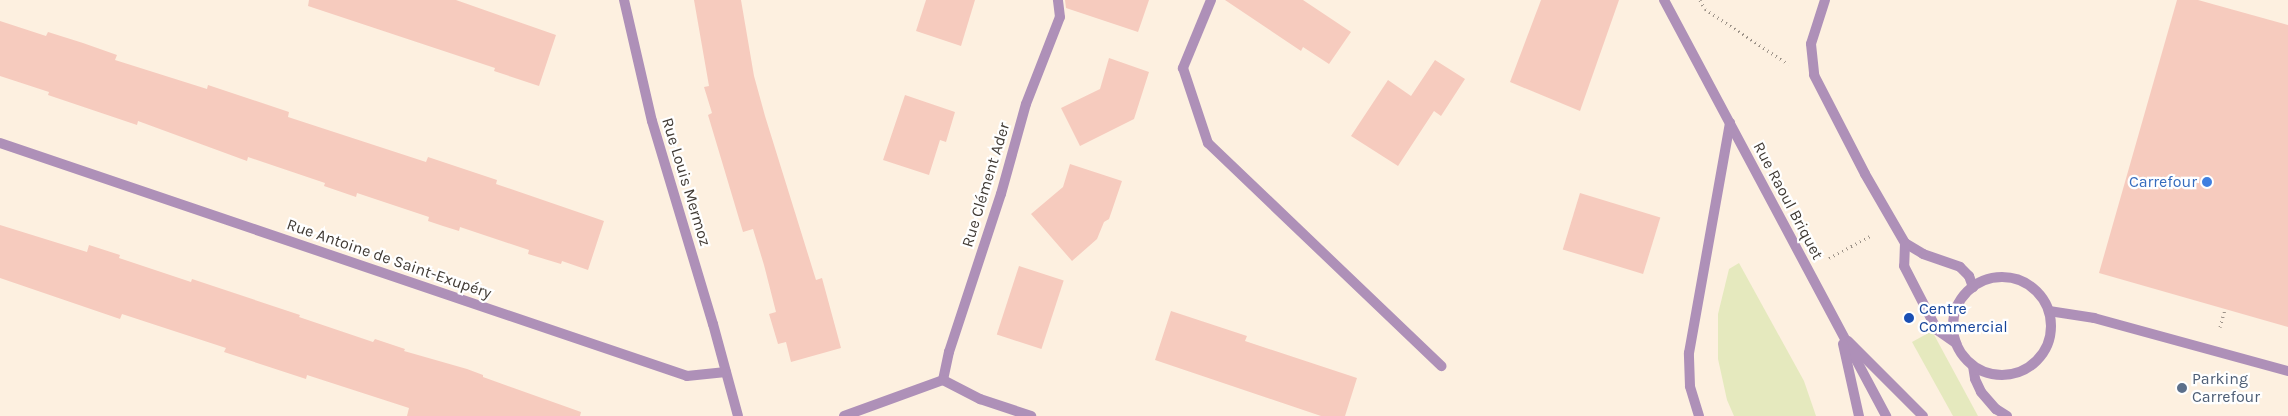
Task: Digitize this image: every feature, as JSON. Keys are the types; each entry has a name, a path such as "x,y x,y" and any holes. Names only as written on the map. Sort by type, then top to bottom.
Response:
{"street":[{"name":"Rue Louis Mermoz","path":"624,0 652,121 726,372"},
{"name":"Rue Clément Ader","path":"943,380 949,352 1001,194 1026,104 1060,17 1058,0"},
{"path":"1211,0 1182,68 1208,143 1441,366"},
{"name":"Rue Raoul Briquet","path":"1664,0 1730,122 1840,334 1886,416"},
{"path":"1825,0 1811,44 1814,75 1892,224 1905,243 1924,254 1960,267 1969,276 1973,287"},
{"path":"1699,416 1690,386 1689,353 1730,122"},
{"name":"Rue Antoine de Saint-Exupéry","path":"0,143 687,376 726,372"},
{"path":"1905,243 1904,266 1908,274 1937,330 1957,344"},
{"path":"1973,366 1991,374 2010,375 2027,369 2042,356 2051,329 2049,311 2038,293 2020,281 1996,278 1973,287 1961,300 1954,317 1954,336 1957,344 1973,366 1975,379 1981,392 1996,409 2007,416"},
{"path":"2049,311 2094,318 2288,371"},
{"path":"1840,334 1859,416"},
{"path":"1840,334 1923,416"},
{"path":"726,372 738,416"},
{"path":"844,416 943,380 980,399 1032,416"}],"path":[{"path":"1700,0 1705,9 1790,66 1798,71 1814,75"},
{"path":"1807,270 1892,224"}],"green space":[{"path":"1739,263 1804,381 1816,416 1734,416 1727,400 1718,359 1718,314 1729,269"},
{"path":"1932,331 1978,416 1953,416 1912,342"}],"building":[{"path":"309,0 456,0 556,35 539,86 494,71 495,68 308,6"},
{"path":"694,0 741,0 754,76 765,116 816,280 822,278 841,348 791,362 786,342 778,344 769,314 776,312 753,229 743,232 708,115 712,113 704,87 709,86"},
{"path":"926,0 975,0 961,46 916,31"},
{"path":"1065,0 1149,0 1138,32 1066,8"},
{"path":"1225,0 1303,0 1351,32 1329,64 1303,47 1301,51"},
{"path":"1541,0 1619,0 1580,111 1510,82"},
{"name":"Carrefour","path":"2177,0 2198,0 2288,25 2288,327 2099,273"},
{"path":"0,21 46,36 48,32 83,43 117,55 115,60 207,89 208,85 289,112 288,117 426,162 428,157 497,180 496,184 604,221 588,270 562,261 561,264 528,254 529,250 460,227 459,231 443,226 428,221 429,217 357,193 356,197 324,186 325,183 248,157 247,161 138,121 137,125 48,95 49,92 0,76"},
{"path":"1109,58 1149,72 1134,119 1080,146 1061,108 1100,89"},
{"path":"1435,60 1465,79 1441,116 1434,111 1398,166 1351,136 1388,80 1411,96"},
{"path":"905,95 955,112 946,142 940,140 929,175 883,160"},
{"path":"1070,164 1122,181 1109,219 1104,222 1097,239 1072,261 1031,214 1063,187"},
{"path":"1580,193 1660,218 1643,274 1563,249"},
{"path":"0,225 87,252 89,245 120,255 119,258 191,282 192,279 300,315 299,317 373,342 375,339 405,349 404,351 467,369 483,375 483,377 581,412 580,416 407,416 409,408 307,375 306,379 224,352 226,348 122,314 120,319 0,278"},
{"path":"1019,266 1064,281 1041,349 997,334"},
{"path":"1171,311 1247,336 1245,341 1357,378 1345,416 1321,416 1155,360"}],"place":[{"name":"Carrefour","path":"2207,182"},
{"name":"Centre Commercial","path":"1909,318"},
{"name":"Parking Carrefour","path":"2182,388"}]}
